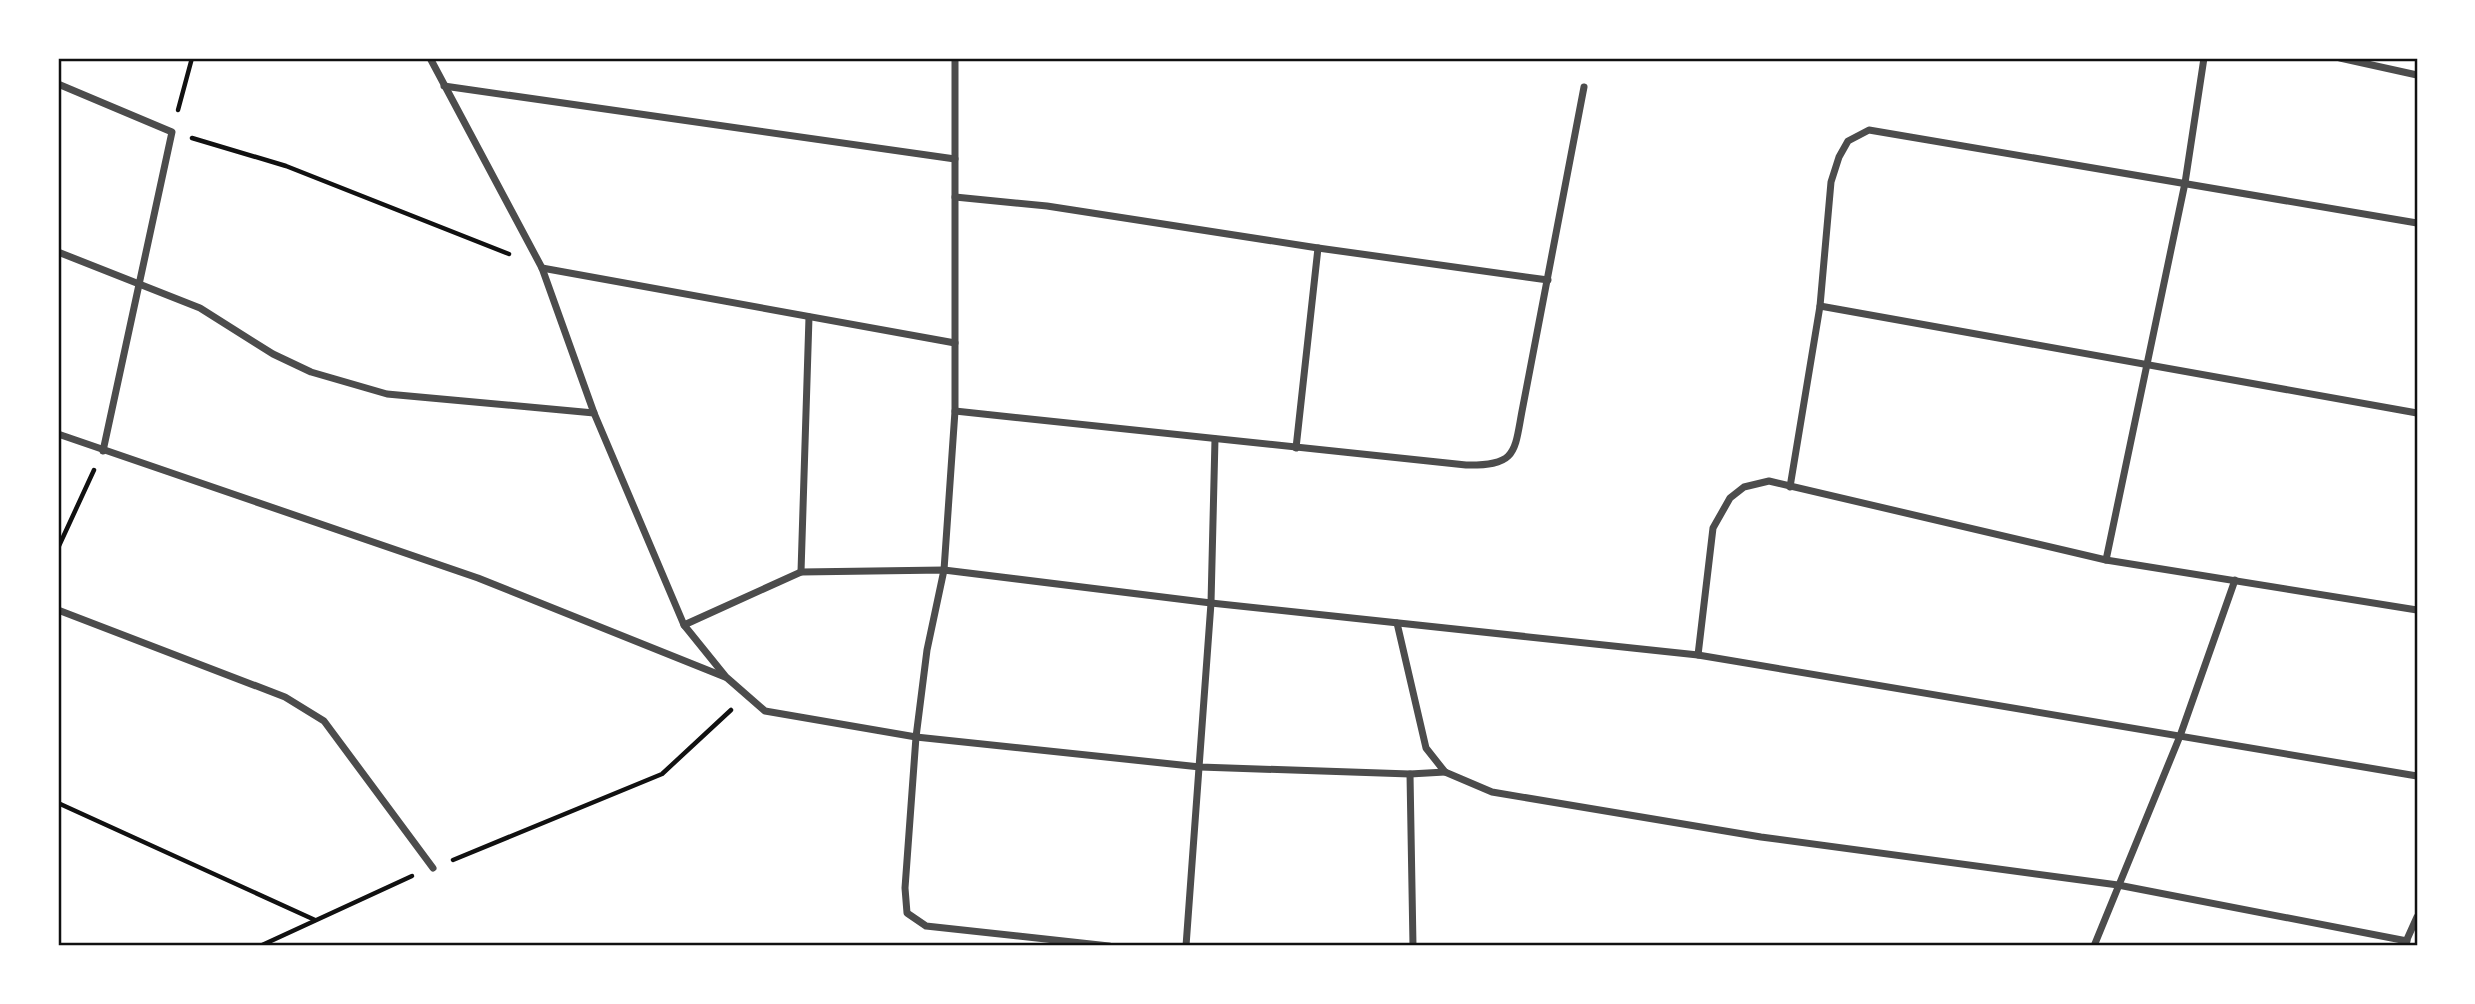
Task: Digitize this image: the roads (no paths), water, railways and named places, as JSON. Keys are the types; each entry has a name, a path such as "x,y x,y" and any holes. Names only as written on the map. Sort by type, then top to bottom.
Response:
{"street":[{"path":"430,58 542,268 594,413 684,625 726,677 765,711 916,737 1200,767 1410,774 1445,772 1492,792 1761,837 2118,885 2405,944 2417,917"},
{"path":"955,58 955,411 944,570 927,650 916,737 905,888 908,913 926,926 1109,946"},
{"path":"2106,560 2185,183 2204,58"},
{"path":"2340,58 2417,75"},
{"path":"58,84 172,132 103,451"},
{"path":"444,86 955,159"},
{"path":"955,411 1466,465 1491,466 1506,460 1514,449 1584,87"},
{"path":"1790,487 1819,306 1831,182 1839,157 1849,141 1869,130 2417,223"},
{"path":"955,197 1048,206 1548,280"},
{"path":"1296,448 1318,248"},
{"path":"58,252 200,308 273,354 311,372 387,394 594,413"},
{"path":"542,268 955,343"},
{"path":"1819,306 2417,413"},
{"path":"801,572 809,317"},
{"path":"58,434 478,579 726,677"},
{"path":"1186,946 1211,603 1215,439"},
{"path":"1698,655 1713,528 1730,498 1744,486 1769,481 2106,560 2417,610"},
{"path":"684,625 801,572 944,570 1211,603 1698,655 2417,776"},
{"path":"2094,946 2180,736 2235,580"},
{"path":"58,610 285,697 324,722 433,867"},
{"path":"1396,623 1426,748 1445,772"},
{"path":"1410,774 1413,946"}]}
